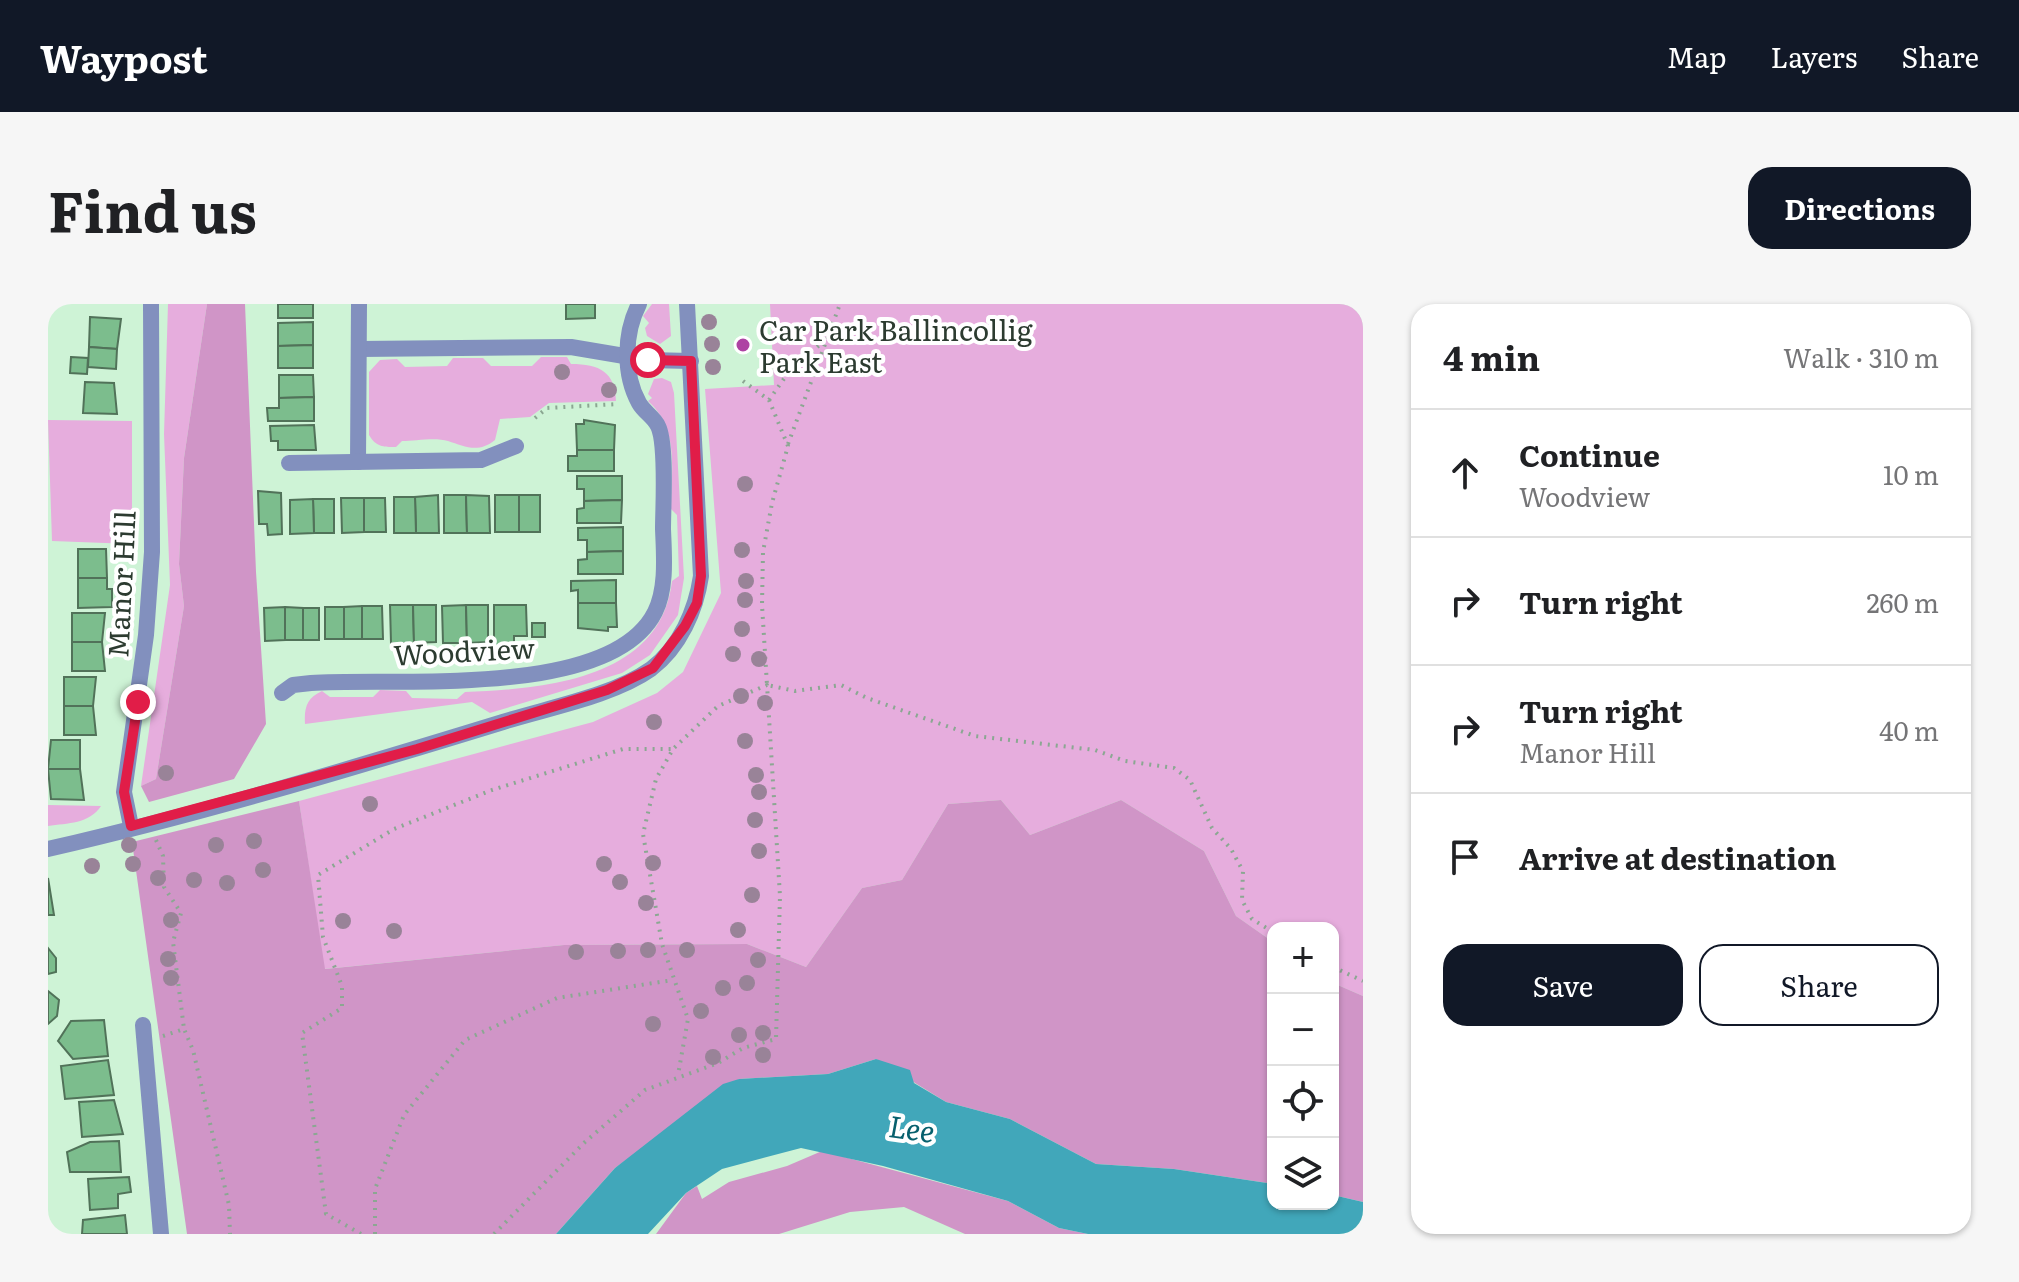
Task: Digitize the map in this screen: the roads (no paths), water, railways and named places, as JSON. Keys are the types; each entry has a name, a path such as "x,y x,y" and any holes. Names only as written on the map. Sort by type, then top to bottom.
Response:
{"street":[{"name":"Manor Hill","path":"139,825 124,792 150,593 151,304"},
{"path":"358,462 359,304"},
{"name":"Woodview","path":"282,693 293,685 311,683 456,682 539,674 604,654 636,636 655,611 660,597 664,560 659,427 641,407 634,393 628,357 629,331 639,304"},
{"path":"48,849 417,749 607,690 653,668 685,626 697,603 701,576 687,304"},
{"path":"360,349 571,347 628,357 691,361"},
{"path":"289,463 481,460 516,446"},
{"path":"144,1033 161,1234"}],"water":[{"name":"Lee","path":"876,1059 910,1070 914,1083 946,1102 1010,1119 1096,1164 1174,1169 1267,1183 1267,1210 1339,1210 1339,1196 1363,1202 1363,1234 1088,1234 1059,1228 1008,1201 883,1166 801,1148 722,1169 686,1193 648,1234 556,1234 615,1168 723,1084 739,1079 828,1074"}],"place":[{"name":"Car Park Ballincollig Park East","path":"743,345"}]}
